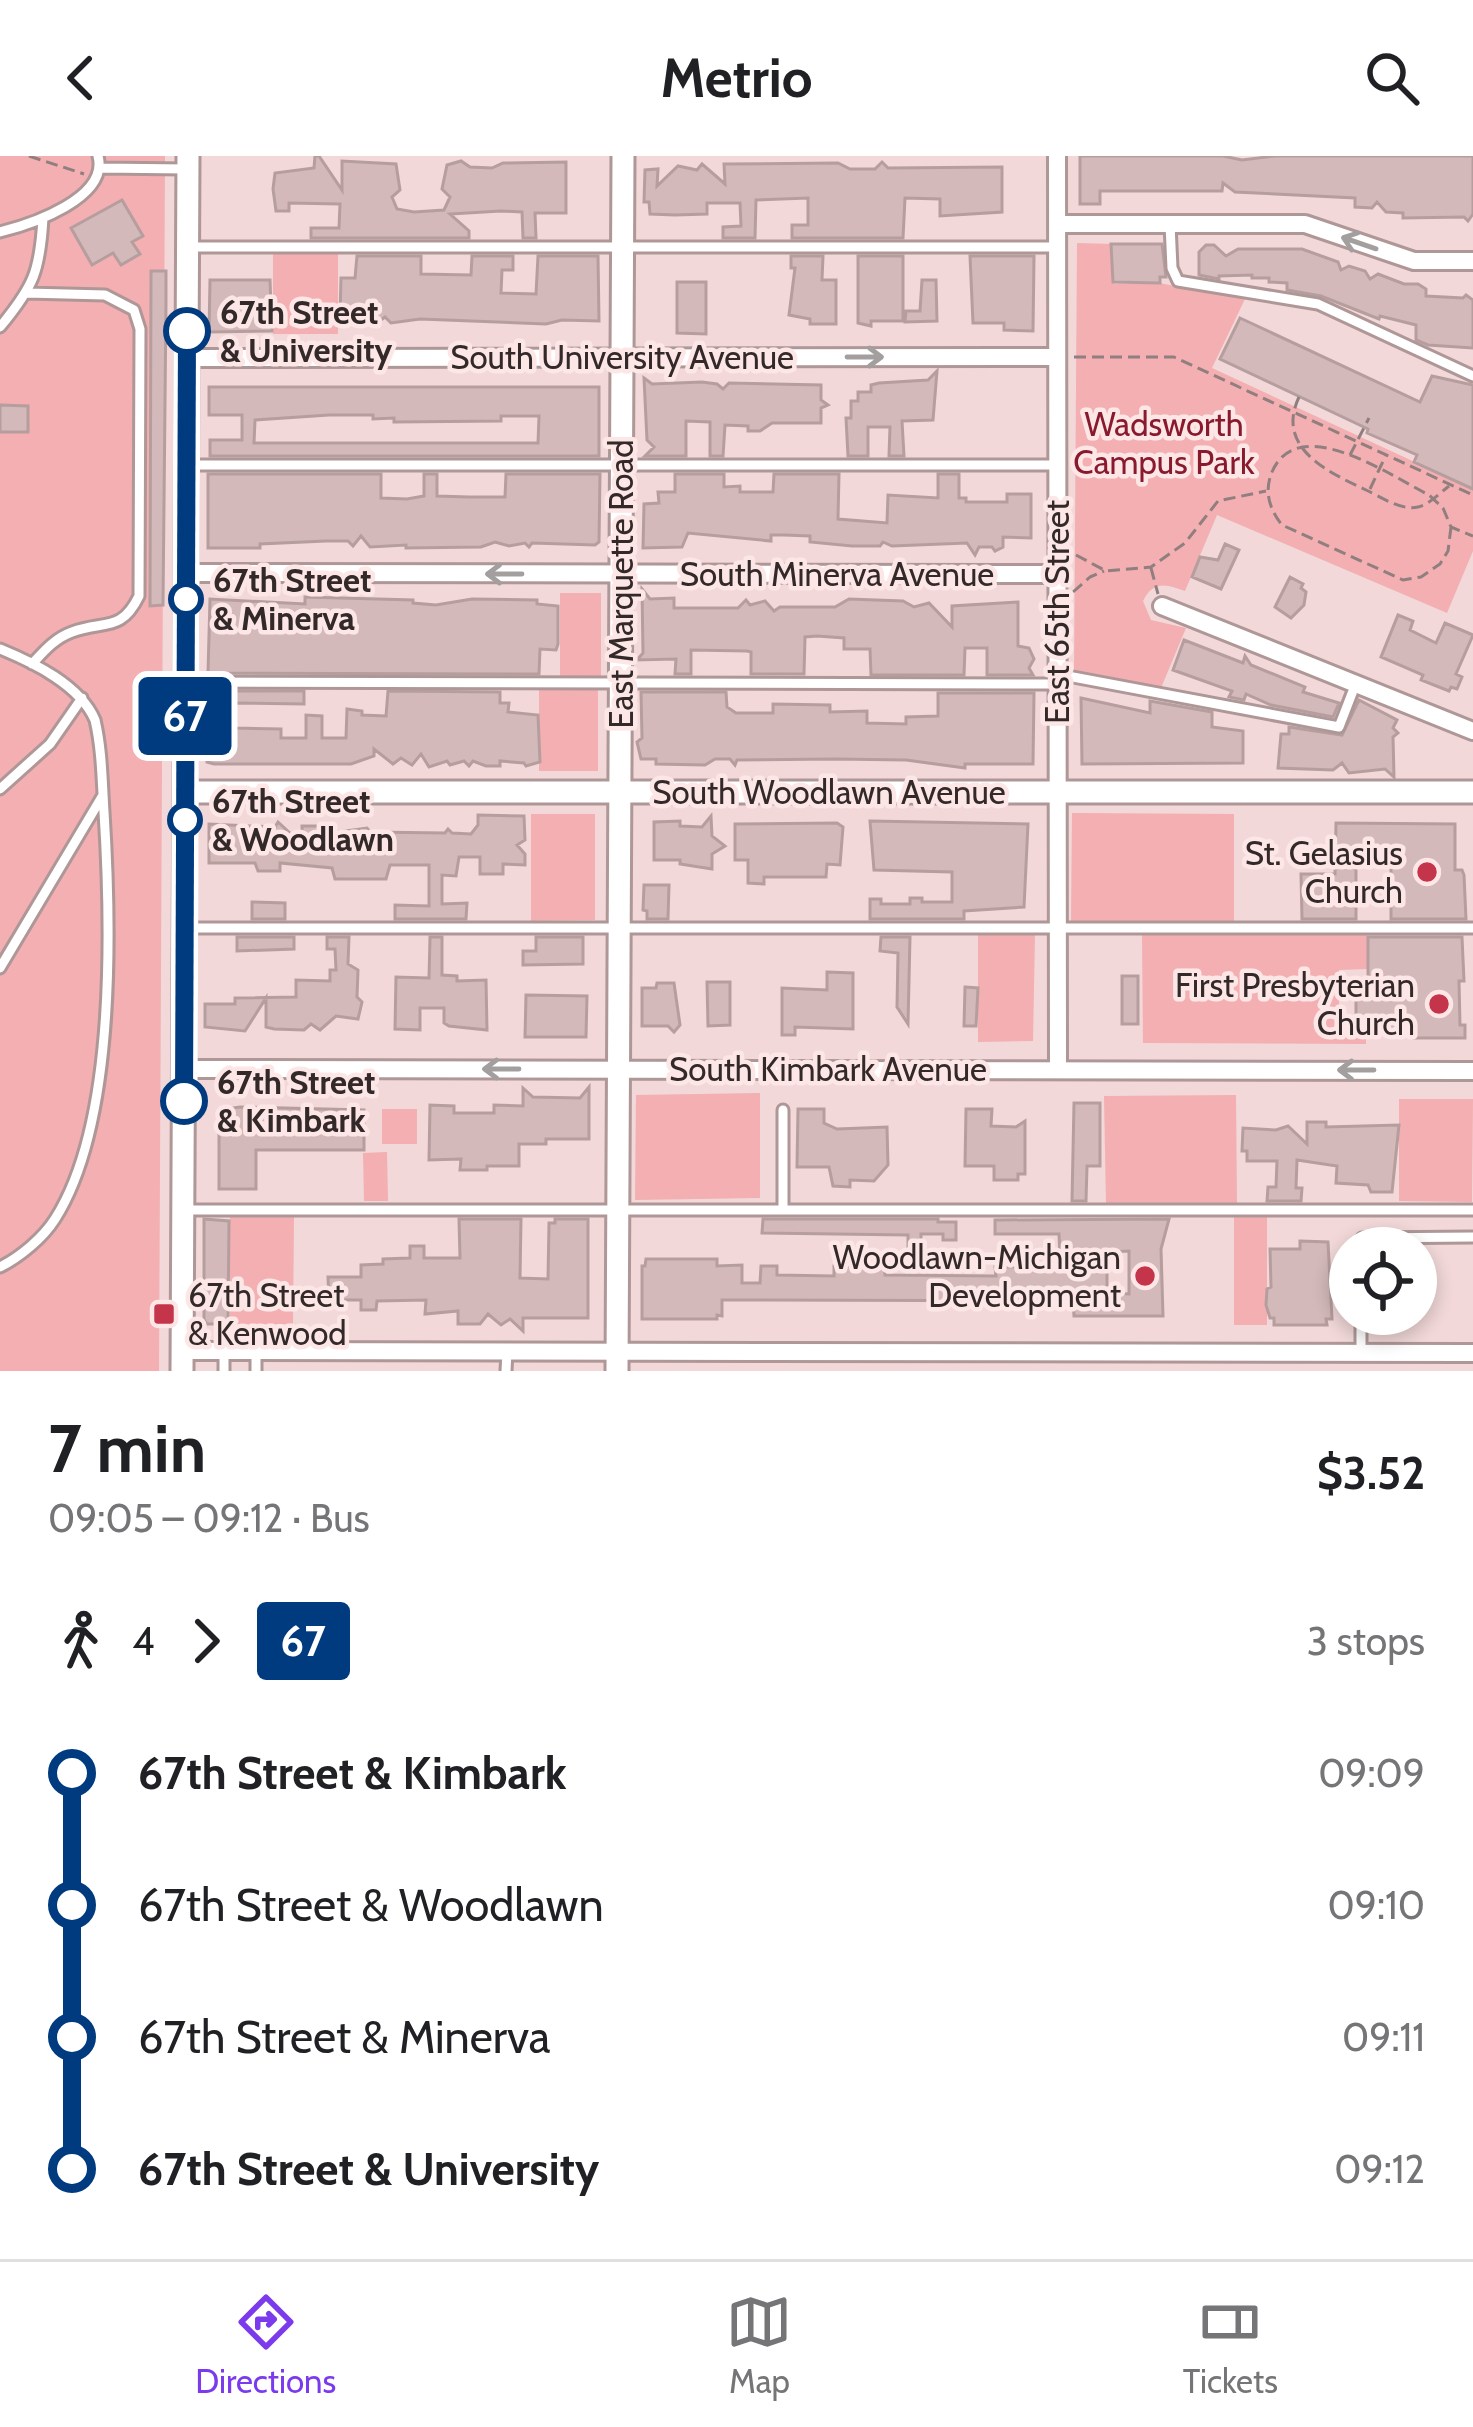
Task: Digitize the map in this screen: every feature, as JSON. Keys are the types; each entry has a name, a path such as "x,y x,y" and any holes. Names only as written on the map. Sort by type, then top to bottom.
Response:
{"street":[{"name":"East Marquette Road","path":"617,1361 623,156"},
{"name":"East 65th Street","path":"1057,156 1057,247 1066,357 1057,465 1058,1069"},
{"path":"188,162 183,1361 224,1352 506,1351 617,1361 1473,1353"},
{"path":"1057,224 1305,224 1414,261 1473,261"},
{"name":"South University Avenue","path":"187,358 1066,357"},
{"name":"South Minerva Avenue","path":"186,573 1057,574"},
{"path":"1162,606 1473,730"},
{"name":"South Woodlawn Avenue","path":"185,792 1473,792"},
{"name":"South Kimbark Avenue","path":"184,1069 1473,1071"}],"lane":[{"path":"0,232 44,218 85,192 99,174 98,156"},
{"path":"99,174 188,162"},
{"path":"0,327 27,293 40,265 44,218"},
{"path":"1170,224 1172,268 1178,281 1318,304 1473,376"},
{"path":"187,247 1057,247"},
{"path":"27,293 105,295 134,310 140,329 139,596 130,615 119,622 72,632 52,643 32,664"},
{"path":"186,465 1057,465"},
{"path":"0,649 82,698 99,738 108,919 97,1084 75,1175 53,1222 0,1267"},
{"path":"185,682 1057,679 1339,727 1356,683"},
{"path":"0,789 50,744 82,698"},
{"path":"0,968 103,795"},
{"path":"184,928 1473,928"},
{"path":"783,1110 783,1209"},
{"path":"183,1210 1473,1210"},
{"path":"1437,1237 1473,1237"},
{"path":"1360,1335 1360,1353"},
{"path":"506,1351 506,1371"},
{"path":"224,1352 224,1371"},
{"path":"256,1352 256,1371"}],"path":[{"path":"29,156 99,174"},
{"path":"1066,357 1174,357 1473,495"},
{"path":"1299,397 1292,412 1302,446 1320,467 1405,507 1422,506 1450,484"},
{"path":"1350,456 1369,418"},
{"path":"1322,445 1350,456 1434,498 1451,526 1448,550 1440,564 1421,577 1398,580 1287,529 1274,515 1268,491 1274,467 1288,452 1302,446 1322,445"},
{"path":"1369,491 1385,455"},
{"path":"1065,593 1106,571 1151,567 1166,560 1185,544 1218,501 1268,491"},
{"path":"1451,526 1473,536"},
{"path":"1066,553 1106,571"},
{"path":"1151,567 1156,587"}],"green space":[{"path":"0,156 165,156 159,1371 0,1371"},
{"name":"Wadsworth Campus Park","path":"1077,243 1113,244 1114,284 1159,283 1245,299 1212,368 1473,489 1473,551 1447,613 1217,515 1185,591 1161,586 1143,601 1151,620 1186,628 1161,688 1074,674"},
{"path":"273,252 338,252 338,334 273,334"},
{"path":"560,593 601,593 601,676 560,676"},
{"path":"539,689 598,689 598,771 539,771"},
{"path":"1072,813 1234,814 1234,923 1071,922"},
{"path":"531,814 595,814 595,920 531,921"},
{"path":"978,934 1035,934 1033,1041 978,1042"},
{"path":"1142,934 1367,935 1367,969 1339,970 1339,1029 1366,1030 1366,1044 1143,1043"},
{"path":"760,1093 760,1198 635,1200 636,1095"},
{"path":"1236,1095 1237,1203 1106,1205 1104,1096"},
{"path":"1399,1099 1473,1099 1472,1202 1399,1201"},
{"path":"382,1109 417,1109 417,1144 382,1144"},
{"path":"387,1152 388,1201 364,1201 363,1153"},
{"path":"230,1214 294,1216 293,1325 230,1324"},
{"path":"1234,1217 1267,1217 1267,1325 1234,1325"}],"building":[{"path":"315,156 342,190 342,161 396,164 400,190 392,197 397,209 414,212 444,210 450,197 442,189 447,165 461,161 470,167 492,168 503,163 566,162 566,213 535,213 536,238 523,238 522,212 501,211 450,214 469,231 469,238 311,238 311,228 339,228 340,204 289,203 289,211 276,211 273,189 275,173 314,168"},
{"path":"1080,156 1242,160 1473,156 1473,214 1468,221 1464,217 1403,218 1403,213 1386,212 1377,202 1372,208 1355,207 1355,198 1235,192 1223,183 1222,191 1100,191 1100,204 1080,204"},
{"path":"882,162 888,168 1002,167 1002,212 940,216 940,199 905,198 903,238 792,238 792,225 808,225 808,198 756,200 755,238 723,238 723,227 741,226 740,203 707,203 707,214 675,215 650,214 649,202 644,202 645,170 658,169 657,186 678,166 697,170 702,164 725,184 724,164 838,163 850,169 875,169"},
{"path":"122,200 143,236 132,242 140,254 121,265 113,253 92,265 71,228"},
{"path":"1111,244 1162,244 1166,277 1160,277 1160,283 1113,282"},
{"path":"1214,245 1226,256 1238,249 1302,249 1338,262 1341,270 1349,266 1365,271 1370,279 1378,274 1418,284 1426,289 1426,296 1466,295 1473,300 1473,348 1428,345 1416,340 1416,325 1379,319 1321,296 1287,290 1287,283 1269,282 1269,278 1199,275 1199,252"},
{"path":"357,256 421,256 421,274 471,275 472,256 513,256 513,270 502,270 501,293 536,294 538,256 598,256 599,321 420,319 391,323 385,317 377,323 340,315 341,278 355,278"},
{"path":"791,256 823,256 822,280 836,280 836,324 810,324 810,319 789,315 795,268 791,268"},
{"path":"858,256 903,256 903,321 858,323"},
{"path":"970,256 1034,256 1033,331 1004,330 1004,323 973,323"},
{"path":"151,271 166,271 166,301 163,605 150,606"},
{"path":"210,280 270,280 272,331 209,332"},
{"path":"922,280 936,280 937,321 905,322 906,311 920,311"},
{"path":"677,282 706,282 706,334 677,333"},
{"path":"1240,318 1420,402 1432,376 1473,385 1473,489 1414,462 1417,455 1367,433 1368,429 1220,359"},
{"path":"937,371 933,420 902,421 904,456 889,456 890,427 868,427 868,456 848,456 846,418 851,418 851,401 858,401 858,392 871,392 871,385 879,383 928,380"},
{"path":"644,378 652,384 702,382 723,389 729,383 821,385 821,400 828,405 821,408 821,423 772,423 760,431 725,425 723,456 710,456 710,422 686,421 686,456 645,456 654,447 647,440"},
{"path":"209,387 599,387 599,456 210,456 210,440 242,440 242,415 209,415","holes":["373,415 373,419 394,418 394,422 539,416 538,443 254,443 255,420"]},
{"path":"0,405 28,406 28,432 0,432"},
{"path":"208,474 381,474 381,498 407,499 424,496 424,474 437,474 437,496 505,497 506,474 600,474 599,542 406,548 370,547 361,536 353,546 348,541 326,541 208,548"},
{"path":"675,474 724,474 724,487 773,492 774,474 839,474 838,519 887,523 888,495 938,498 938,474 959,474 959,498 966,502 1007,502 1007,494 1031,494 1031,538 1003,537 1003,547 995,551 979,547 975,555 967,543 852,546 784,535 771,535 771,541 688,533 682,547 643,548 644,504 659,503 658,492 675,492"},
{"path":"1225,544 1239,550 1221,589 1192,577 1200,557 1218,560"},
{"path":"1290,577 1303,584 1306,592 1304,605 1291,618 1275,607"},
{"path":"642,589 650,599 674,598 674,608 738,608 746,600 750,605 765,601 774,611 835,607 849,599 903,601 914,607 929,603 952,627 952,606 1018,602 1018,646 1029,648 1033,675 987,675 987,648 965,648 964,675 871,675 870,649 844,649 844,638 817,636 805,637 804,674 751,674 751,652 691,650 691,674 675,674 676,659 637,660 643,653"},
{"path":"305,597 436,605 472,599 537,600 537,604 558,606 558,644 556,650 540,649 539,674 208,673 210,599 305,604"},
{"path":"1398,615 1413,621 1410,630 1436,643 1445,623 1473,635 1456,674 1462,677 1457,689 1449,691 1421,680 1423,675 1381,657"},
{"path":"1184,640 1243,663 1245,656 1251,665 1305,687 1303,692 1339,703 1333,717 1271,705 1246,694 1244,700 1229,697 1232,691 1173,670"},
{"path":"207,691 304,691 304,704 234,703 234,728 281,729 281,738 306,738 306,715 322,716 322,738 346,738 347,709 386,716 388,691 500,692 500,703 509,703 508,712 538,715 540,762 526,766 500,761 500,766 486,766 473,761 469,766 464,761 450,765 447,761 429,767 421,754 412,765 401,758 393,764 374,749 374,756 351,764 214,764 207,762"},
{"path":"641,692 726,692 727,707 736,713 773,713 773,704 830,705 830,712 867,711 867,723 906,724 906,717 938,716 938,693 1034,693 1033,764 965,764 965,768 906,760 835,759 737,760 735,765 730,759 715,759 705,765 656,764 656,759 641,759 637,742 642,738"},
{"path":"1081,698 1150,713 1150,701 1212,712 1212,727 1243,731 1243,763 1082,764"},
{"path":"1359,700 1397,720 1394,777 1385,769 1349,773 1342,763 1333,770 1278,768 1281,734 1289,734 1289,727 1342,735"},
{"path":"478,815 524,816 525,840 517,845 525,854 525,865 503,864 503,874 480,874 480,857 459,857 456,876 442,875 442,904 467,903 466,919 395,919 395,905 429,906 429,865 390,865 386,879 335,879 332,868 280,863 280,871 258,871 255,863 209,863 209,824 275,827 278,822 302,844 302,826 338,832 367,828 370,832 445,833 448,829 471,834"},
{"path":"711,816 712,836 725,846 712,854 712,869 680,864 680,860 654,860 654,822 680,821 680,826 702,827"},
{"path":"870,821 1028,824 1024,907 964,911 964,919 870,919 870,899 881,899 881,904 910,904 910,898 952,902 952,872 874,870"},
{"path":"837,823 843,827 840,865 827,864 826,877 764,877 764,884 748,883 748,860 735,860 735,824"},
{"path":"1336,823 1455,824 1455,870 1464,875 1466,919 1391,919 1391,865 1356,864 1356,919 1302,919 1301,874 1335,874"},
{"path":"644,885 669,885 668,919 647,919"},
{"path":"252,902 285,903 285,919 252,919"},
{"path":"237,937 294,937 294,949 237,951"},
{"path":"327,937 349,937 348,964 358,970 357,997 362,1002 358,1019 336,1016 320,1030 311,1024 304,1030 274,1029 266,1027 266,998 245,1031 205,1027 205,1004 235,1004 235,998 296,997 296,980 330,981 330,970 336,970 335,949 327,949"},
{"path":"430,937 442,937 442,975 457,976 457,981 486,980 487,1030 449,1026 444,1023 444,1008 420,1008 420,1030 395,1029 396,977 429,978"},
{"path":"536,937 583,937 583,964 523,965 523,951 536,951"},
{"path":"881,937 910,937 908,1024 897,1007 898,953 880,951"},
{"path":"1368,937 1462,937 1460,1025 1465,1025 1465,1038 1414,1038 1414,1031 1368,1031 1368,1021 1356,1021 1356,979 1368,979"},
{"path":"827,972 853,973 853,1029 795,1027 795,1035 782,1035 782,988 827,990"},
{"path":"1122,976 1138,976 1138,1024 1122,1024"},
{"path":"707,982 730,982 730,1025 708,1026"},
{"path":"657,983 674,983 680,1025 674,1032 668,1026 642,1026 642,988 656,988"},
{"path":"965,987 978,988 976,1026 964,1026"},
{"path":"526,995 587,996 586,1037 525,1037"},
{"path":"589,1087 589,1139 519,1144 519,1166 460,1170 461,1159 429,1160 430,1105 454,1106 454,1113 494,1113 494,1105 523,1106 523,1088 533,1097 580,1098"},
{"path":"1074,1103 1100,1103 1100,1166 1087,1166 1086,1201 1072,1201"},
{"path":"798,1109 824,1109 824,1123 837,1129 887,1127 888,1165 874,1181 850,1180 850,1187 833,1186 829,1167 797,1167"},
{"path":"966,1109 992,1109 991,1126 1016,1127 1025,1121 1025,1174 1018,1174 1018,1180 994,1180 994,1166 965,1166"},
{"path":"219,1110 364,1110 364,1150 256,1150 256,1189 219,1189"},
{"path":"1307,1122 1326,1122 1326,1127 1399,1125 1392,1192 1336,1183 1337,1166 1297,1160 1296,1188 1302,1188 1301,1201 1267,1201 1268,1187 1276,1187 1277,1161 1247,1161 1247,1151 1242,1151 1243,1128 1288,1126 1307,1144"},
{"path":"204,1219 229,1221 228,1324 204,1320"},
{"path":"459,1219 521,1219 520,1278 548,1279 549,1223 588,1219 588,1318 523,1318 523,1331 510,1319 501,1325 488,1314 480,1324 458,1324 458,1311 425,1314 426,1300 377,1301 376,1310 361,1310 361,1300 329,1300 328,1277 361,1277 361,1265 410,1258 410,1246 424,1246 424,1258 460,1258"},
{"path":"763,1219 938,1219 956,1222 956,1240 943,1240 943,1234 921,1234 921,1248 908,1248 908,1235 762,1233"},
{"path":"1169,1219 1161,1249 1163,1316 1074,1316 1073,1301 722,1300 722,1316 717,1319 642,1319 646,1259 717,1259 717,1266 742,1265 742,1283 760,1283 761,1266 777,1266 777,1275 834,1276 834,1266 884,1266 885,1275 996,1276 995,1267 1059,1266 1059,1234 995,1234 995,1220","holes":["1129,1251 1129,1294 1107,1293 1107,1252"]},
{"path":"1300,1241 1328,1242 1327,1325 1274,1325 1270,1318 1266,1305 1271,1287 1270,1249 1300,1249"}],"bus line":[{"name":"67","path":"184,1101 187,331"}],"place":[{"name":"67th Street & University","path":"187,331"},
{"name":"67th Street & Minerva","path":"186,599"},
{"name":"67th Street & Woodlawn","path":"185,820"},
{"name":"St. Gelasius Church","path":"1427,872"},
{"name":"First Presbyterian Church","path":"1439,1004"},
{"name":"67th Street & Kimbark","path":"184,1101"},
{"name":"Woodlawn-Michigan Development","path":"1145,1276"},
{"name":"67th Street & Kenwood","path":"164,1314"}]}
